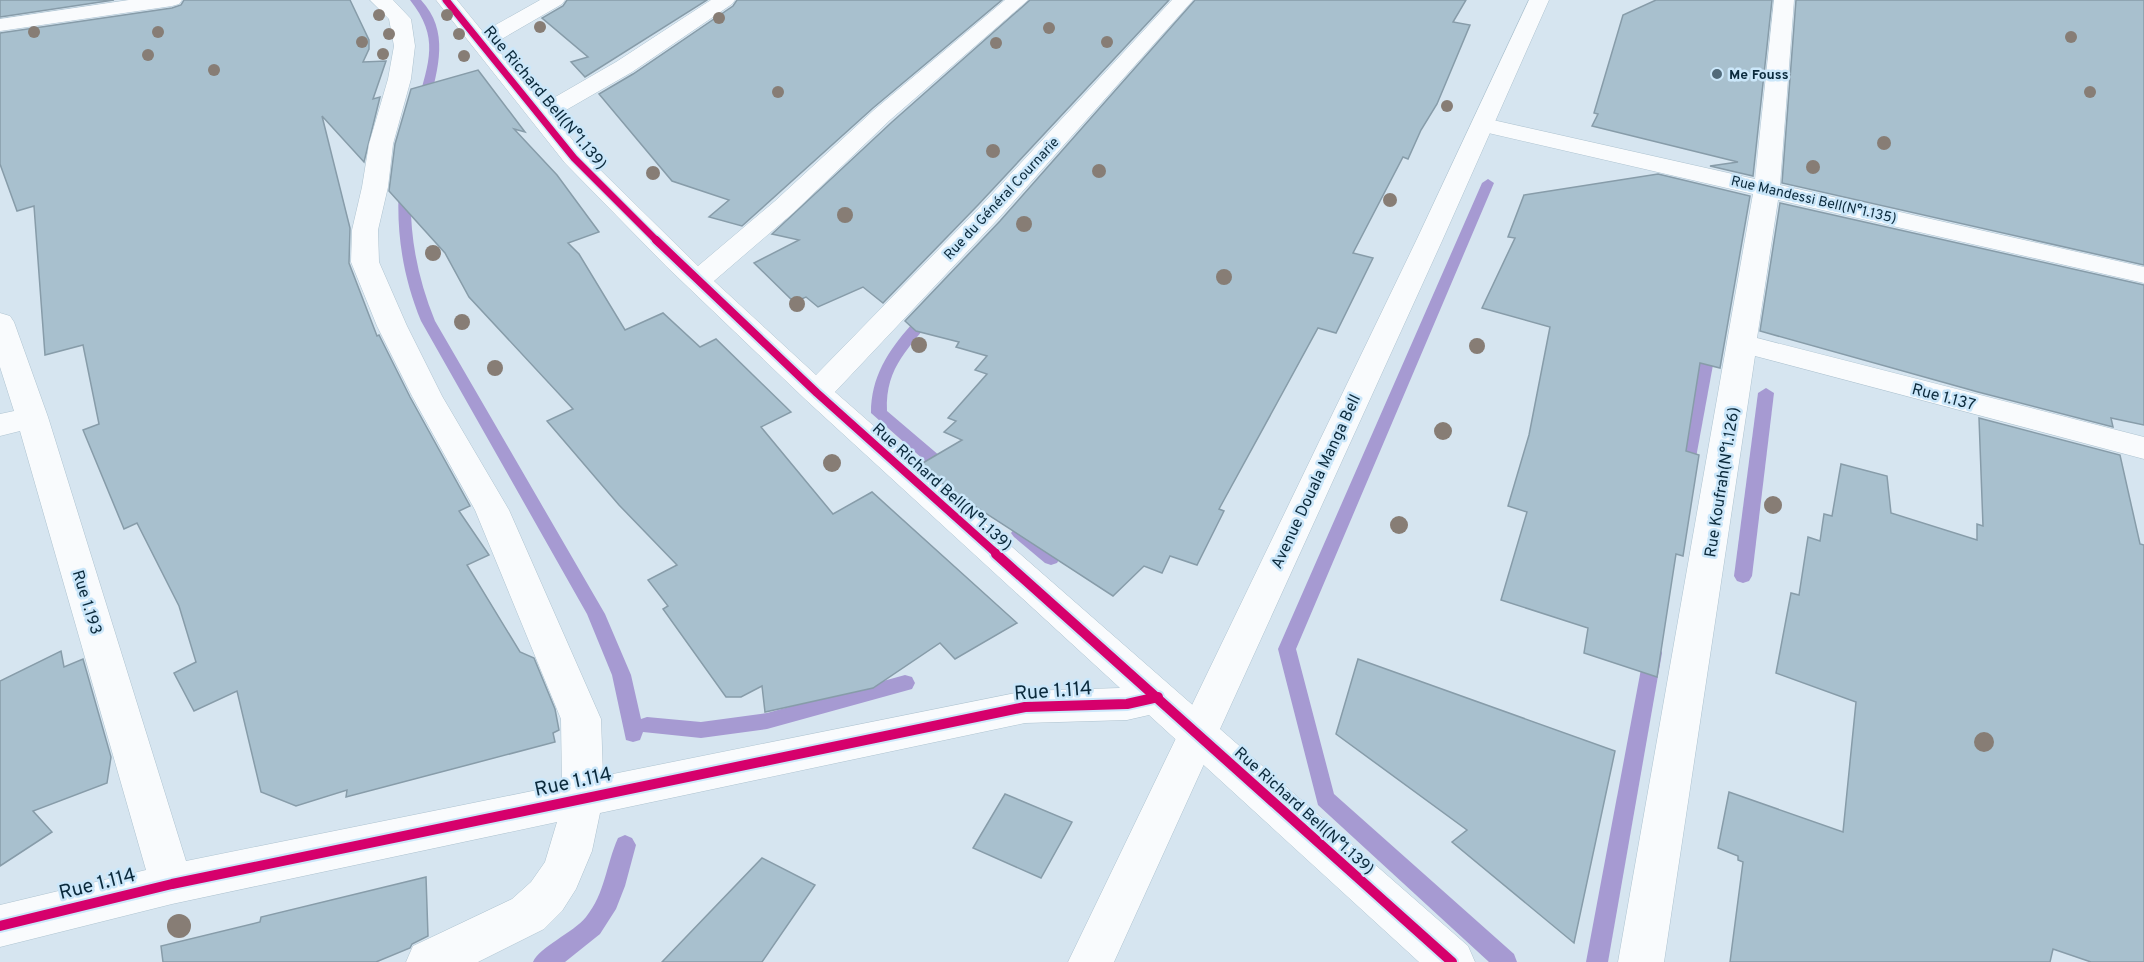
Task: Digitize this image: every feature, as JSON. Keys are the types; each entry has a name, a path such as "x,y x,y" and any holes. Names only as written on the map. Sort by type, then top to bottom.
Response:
{"street":[{"path":"0,25 172,0"},
{"path":"380,0 400,19 404,55 398,89 381,142 377,178 365,228 363,251 365,262 392,326 427,396 492,510 581,719 585,757 583,798 570,849 557,882 528,915 429,962"},
{"name":"Rue Richard Bell(N°1.139)","path":"446,0 574,158 698,280 817,393 1452,962"},
{"path":"480,42 555,0"},
{"path":"539,116 624,67 725,0"},
{"path":"698,280 784,207 882,115 1018,0"},
{"name":"Rue du Général Cournarie","path":"817,393 989,213 1183,0"},
{"name":"Avenue Douala Manga Bell","path":"1091,962 1196,731 1484,125 1539,0"},
{"name":"Rue Koufrah(N°1.126)","path":"1641,962 1767,189 1784,0"},
{"name":"Rue Mandessi Bell(N°1.135)","path":"1484,125 2144,275"},
{"name":"Rue 1.193","path":"0,322 16,421 172,884"},
{"name":"Rue 1.137","path":"1743,344 2144,448"},
{"name":"Rue 1.114","path":"0,926 172,884 1025,707 1127,704 1158,697"}],"building":[{"path":"0,0 114,0 0,17"},
{"path":"184,0 350,0 369,40 369,49 363,62 386,61 373,99 380,97 364,162 322,116 350,228 349,263 377,336 379,335 470,506 459,511 489,555 467,565 520,652 534,658 555,709 559,730 553,733 555,742 346,797 347,790 296,806 261,792 237,691 194,711 174,673 196,662 179,606 137,523 124,529 83,430 99,424 83,345 45,355 34,206 17,211 0,164 0,33 172,8 181,5"},
{"path":"567,0 707,0 585,77 571,62 588,57 542,18 563,6"},
{"path":"737,0 1002,0 873,108 742,226 709,217 729,200 672,181 599,94 633,74 733,6"},
{"path":"1030,0 1169,0 978,205 883,303 863,287 818,307 806,297 794,302 754,263 799,240 772,234 892,122"},
{"path":"1195,0 1466,0 1453,22 1470,25 1437,104 1421,130 1408,159 1403,157 1353,253 1373,258 1336,333 1318,328 1219,509 1224,511 1197,565 1170,556 1162,573 1144,566 1113,596 950,490 921,464 962,440 944,432 956,421 948,418 987,374 975,370 987,356 956,347 959,342 916,331 905,321 1000,221"},
{"path":"1656,0 1772,0 1753,176 1710,166 1738,162 1592,126 1598,114 1594,113 1623,15"},
{"path":"1796,0 2144,0 2144,265 1782,183"},
{"path":"478,70 525,132 514,129 557,175 599,232 568,243 579,254 625,330 663,313 700,347 716,339 791,412 761,427 833,514 872,492 1017,623 955,659 940,643 873,688 765,712 762,686 741,697 726,697 663,609 668,606 648,580 677,565 619,505 547,421 573,409 469,297 445,253 389,191 395,144 411,89"},
{"path":"1658,174 1750,196 1720,368 1700,363 1686,451 1699,455 1683,556 1676,554 1657,677 1584,653 1588,628 1501,600 1527,512 1508,506 1529,435 1550,327 1482,308 1515,238 1508,237 1524,195"},
{"path":"1780,203 2144,285 2144,425 2111,418 2113,427 1760,331"},
{"path":"1979,418 2120,455 2140,544 2144,545 2144,962 2091,962 2053,949 2050,962 1730,962 1743,862 1738,860 1738,856 1718,848 1729,792 1843,832 1856,702 1776,673 1791,593 1799,595 1808,537 1820,541 1824,514 1832,516 1841,464 1887,476 1891,513 1977,540 1977,524 1983,526"},
{"path":"61,651 64,667 83,659 111,757 107,783 33,811 52,832 0,866 0,681"},
{"path":"1358,659 1615,751 1574,943 1452,842 1467,830 1336,734"},
{"path":"1005,794 1072,822 1041,878 973,848"},
{"path":"762,858 815,885 762,962 662,962"},
{"path":"426,877 428,936 412,944 410,948 376,962 163,962 161,946 260,922 261,917"}],"waterway":[{"path":"415,0 425,11 431,23 435,49 423,105"},
{"path":"1488,183 1287,649 1325,799 1506,962"},
{"path":"405,186 404,221 408,255 421,305 596,614 621,675 629,705 633,734"},
{"path":"928,314 900,347 886,371 881,384 879,413 948,472"},
{"path":"1685,474 1710,343"},
{"path":"1743,576 1766,393"},
{"path":"1020,533 1051,558"},
{"path":"1597,962 1653,653"},
{"path":"647,725 701,730 767,721 905,683"},
{"path":"544,962 580,938 601,915 614,886 625,845"}],"cycle path":[{"path":"446,0 574,158 676,260 817,393 1452,962"},
{"path":"0,926 172,884 1025,707 1127,704 1158,697"}],"place":[{"name":"Me Fouss","path":"1717,74"}]}
